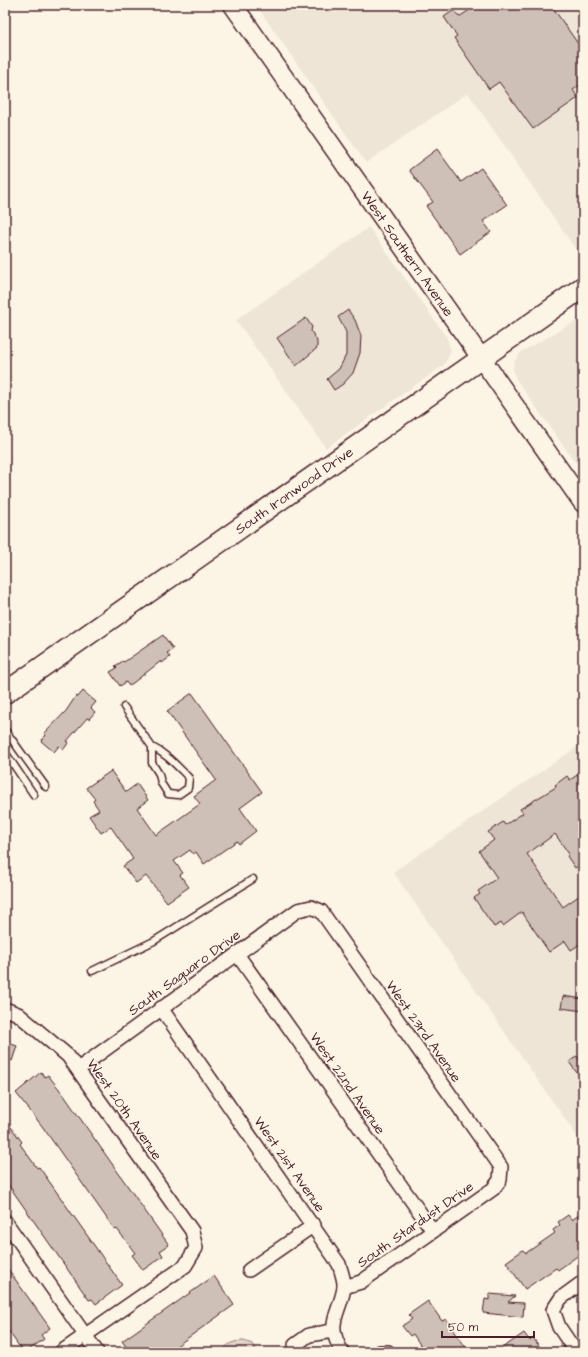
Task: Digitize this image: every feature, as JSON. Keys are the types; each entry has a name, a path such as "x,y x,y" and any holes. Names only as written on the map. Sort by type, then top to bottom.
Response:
{"main road":[{"name":"West Southern Avenue","path":"233,5 583,503"},
{"name":"South Ironwood Drive","path":"5,693 583,287"}],"street":[{"name":"South Saguaro Drive","path":"78,1070 161,1008 298,910 311,907"},
{"name":"West 23rd Avenue","path":"311,907 321,912 501,1167 500,1180"},
{"name":"West 22nd Avenue","path":"237,954 433,1231"},
{"name":"West 21st Avenue","path":"161,1008 314,1225 339,1264 344,1287"},
{"name":"West 20th Avenue","path":"5,1009 18,1014 68,1056 192,1231 196,1248 185,1266 86,1335"},
{"name":"South Stardust Drive","path":"344,1287 361,1282 493,1189 500,1180"},
{"path":"5,1221 97,1352"},
{"path":"249,1270 314,1225"},
{"path":"576,1352 558,1327 553,1310 561,1298 583,1282"},
{"path":"342,1352 333,1331 336,1312 344,1287"},
{"path":"295,1345 309,1335 333,1331"},
{"path":"61,1352 86,1335"}],"lane":[{"path":"124,707 152,747 165,753 173,764 189,778 188,788 178,795 168,794 160,783 159,774 152,763 152,747"},
{"path":"5,730 46,787"},
{"path":"5,752 34,795"},
{"path":"92,971 154,941 253,879"}],"shaded area":[{"path":"256,5 583,5 583,260 468,93 366,163"},
{"path":"369,227 447,338 451,351 444,365 326,448 236,320"},
{"path":"583,317 583,470 574,461 516,379 513,369 514,362 521,352"},
{"path":"583,743 583,1145 393,872"},
{"path":"244,1341 252,1344 258,1352 223,1352 226,1346 231,1343"}],"building":[{"path":"477,5 551,5 583,51 583,83 573,90 578,98 533,129 499,82 489,89 454,38 457,36 444,17 454,10 459,17"},
{"path":"437,149 461,182 481,168 507,205 483,221 491,232 460,254 426,206 433,202 409,170"},
{"path":"348,310 355,320 361,336 360,353 353,373 343,384 334,390 327,379 339,369 346,355 346,332 338,317"},
{"path":"306,318 312,327 311,331 317,341 317,348 296,366 277,338"},
{"path":"163,635 173,649 167,653 170,657 162,663 161,661 129,686 126,682 120,686 110,672 117,668 115,666 123,661 124,662"},
{"path":"83,691 96,702 91,708 95,712 89,719 87,718 67,741 69,742 63,750 59,746 54,752 41,741 46,735 44,734 66,711 76,696 78,697"},
{"path":"192,693 262,792 240,808 256,831 239,844 237,841 204,864 196,852 193,854 190,850 174,861 183,873 180,875 189,887 167,902 146,876 136,883 123,866 133,859 111,827 101,833 89,816 99,810 93,801 95,799 86,788 111,771 126,792 137,784 148,800 137,808 156,835 200,804 194,796 216,780 167,711"},
{"path":"583,771 583,809 579,812 583,819 583,863 575,868 567,856 569,854 555,834 527,854 563,907 583,893 583,942 571,950 565,941 549,952 522,912 503,926 501,923 494,927 474,898 480,894 478,891 497,878 479,851 494,840 488,832 503,822 505,825 523,813 520,809 556,787 555,785 567,776 570,780"},
{"path":"563,996 583,999 583,1011 561,1008"},
{"path":"5,1042 17,1046 12,1061 5,1058"},
{"path":"577,1056 583,1065 583,1081 569,1062"},
{"path":"41,1072 45,1077 48,1075 63,1094 169,1245 160,1251 163,1256 143,1270 132,1255 135,1253 117,1229 115,1230 42,1126 16,1093"},
{"path":"11,1127 22,1142 20,1144 37,1168 39,1167 122,1285 96,1304 92,1299 89,1300 5,1180 5,1131"},
{"path":"583,1212 583,1252 558,1270 556,1268 525,1289 506,1262 523,1250 526,1253 555,1233 553,1230 560,1225 558,1222 568,1215 572,1220"},
{"path":"5,1265 50,1328 41,1335 44,1339 26,1352 23,1352 5,1326"},
{"path":"214,1276 234,1305 168,1352 130,1352 122,1341"},
{"path":"489,1294 515,1296 508,1302 524,1303 523,1317 483,1313 485,1299 489,1300"},
{"path":"428,1301 442,1321 446,1319 469,1352 425,1352 413,1334 410,1336 402,1326 412,1319 408,1315"},
{"path":"524,1333 530,1341 533,1338 540,1347 533,1352 497,1352"}]}
